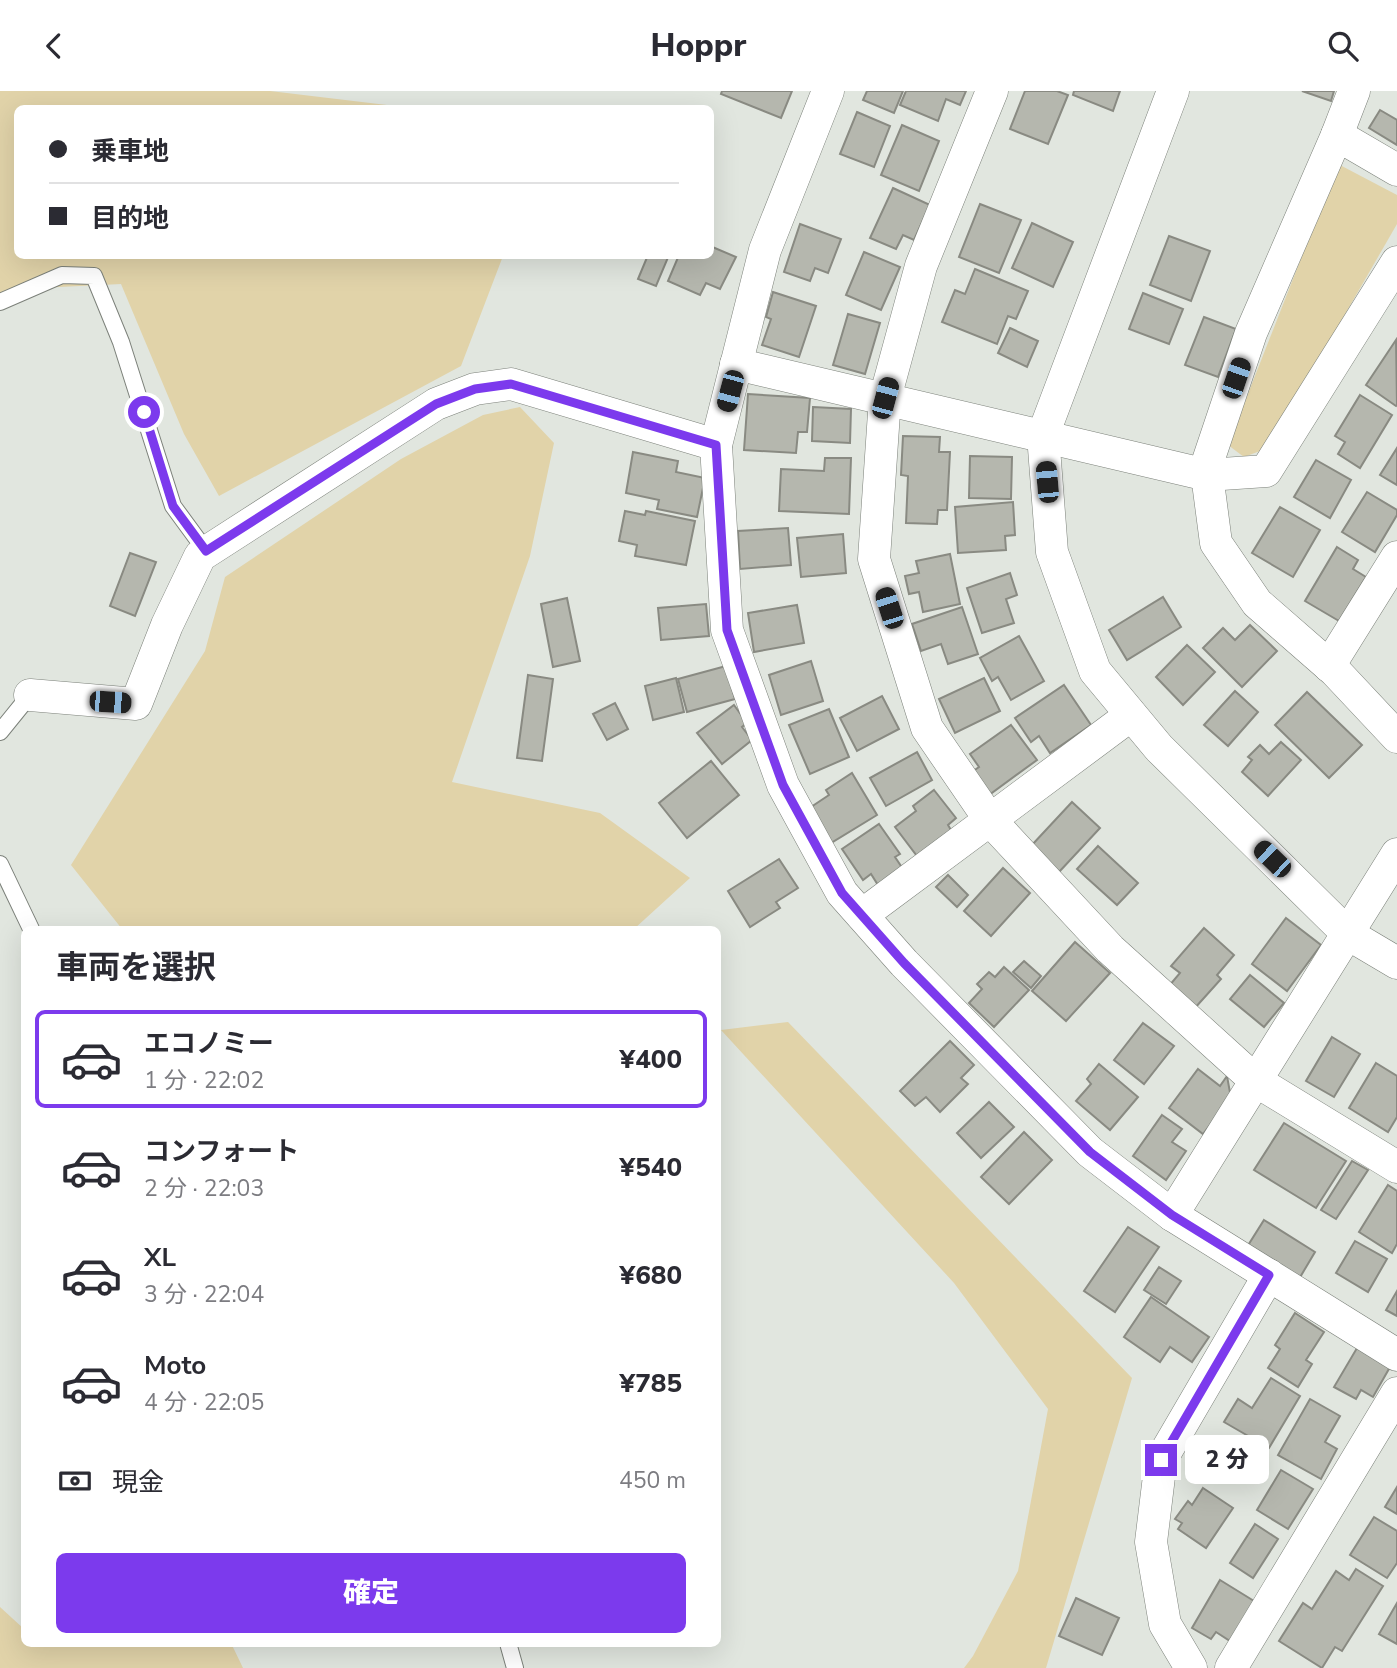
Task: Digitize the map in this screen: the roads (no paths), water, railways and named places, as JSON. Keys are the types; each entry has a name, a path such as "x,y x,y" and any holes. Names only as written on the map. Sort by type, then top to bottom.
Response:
{"street":[{"path":"828,91 765,250 716,445 727,630 783,785 842,893 904,963 1090,1152 1172,1215 1397,1355"},
{"path":"992,91 921,265 885,398 874,559 927,728 990,820 1110,949 1256,1081 1397,1167"},
{"path":"1173,91 1043,435 1052,552 1096,671 1131,715 1159,748 1348,933 1397,963"},
{"path":"1354,91 1251,333 1206,467 1216,543 1257,603 1329,666 1397,737"},
{"path":"1337,135 1397,170"},
{"path":"736,364 1207,475 1266,471 1397,262"},
{"path":"30,695 136,704 167,625 200,555 436,404 475,389 511,384 716,445"},
{"path":"1329,666 1397,557"},
{"path":"862,915 1131,715"},
{"path":"1172,1215 1397,854"},
{"path":"1191,1668 1165,1624 1151,1542 1161,1460 1269,1275"},
{"path":"1231,1668 1397,1394"}],"lane":[{"path":"0,302 62,275 94,276 121,342 173,506 206,551"},
{"path":"0,732 30,695"},
{"path":"0,864 31,926"},
{"path":"510,1647 515,1668"}]}
